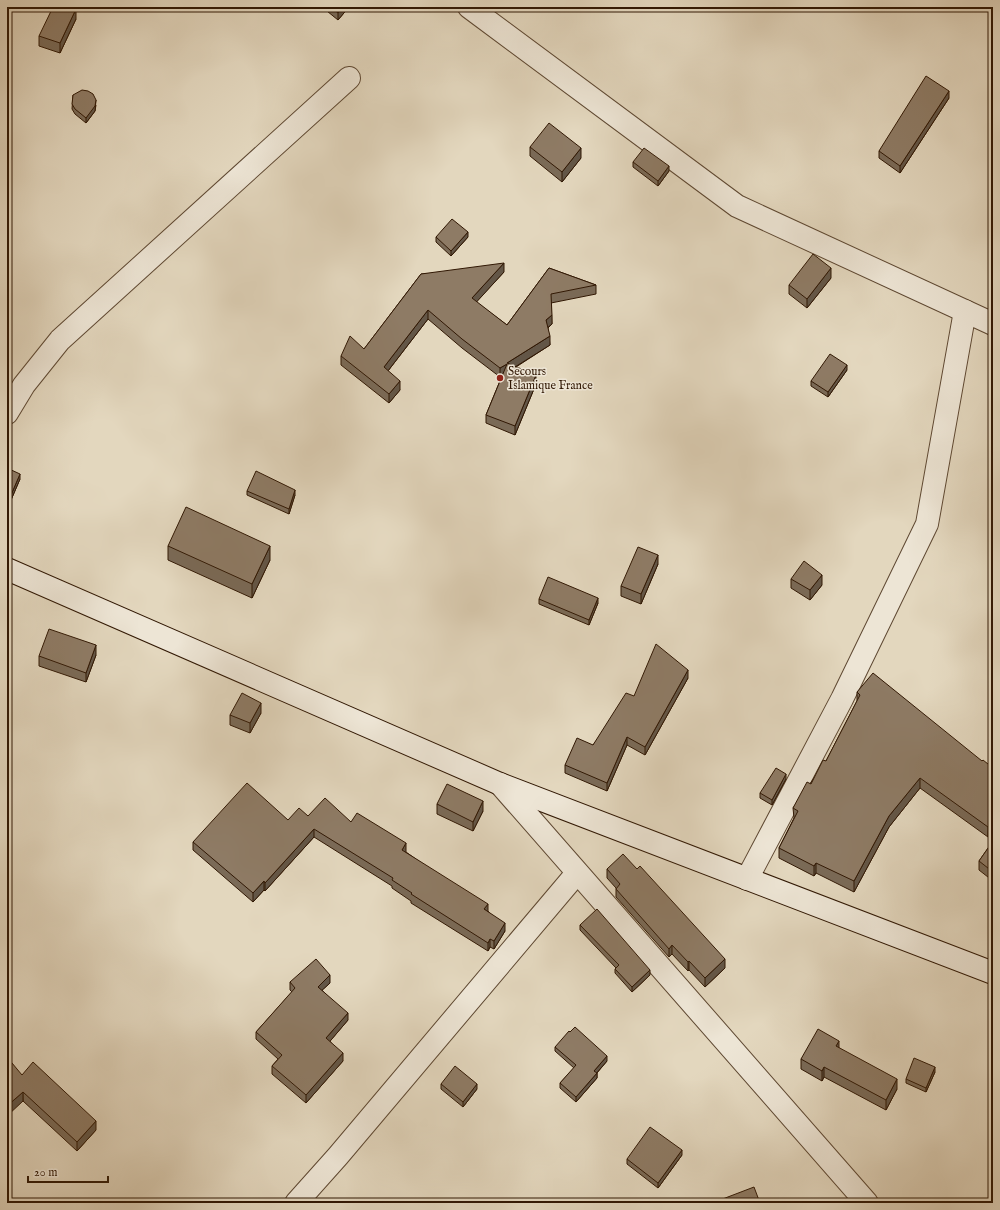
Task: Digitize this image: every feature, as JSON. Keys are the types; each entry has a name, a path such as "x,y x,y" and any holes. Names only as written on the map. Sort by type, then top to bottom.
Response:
{"street":[{"path":"469,7 737,206 993,324"},
{"path":"7,413 15,381 349,78"},
{"path":"747,879 842,700 927,524 966,311"},
{"path":"7,569 500,784 993,972"},
{"path":"500,784 868,1203"},
{"path":"296,1203 338,1156 577,873"}],"building":[{"path":"53,7 72,7 76,9 60,43 39,36"},
{"path":"331,7 343,7 338,13"},
{"path":"926,76 949,91 900,166 879,151"},
{"path":"82,90 93,94 96,100 95,106 86,118 75,109 72,104 73,95"},
{"path":"549,123 581,148 562,172 530,147"},
{"path":"644,148 669,166 658,181 633,162"},
{"path":"452,219 468,232 451,251 436,237"},
{"path":"813,254 831,268 807,299 789,285"},
{"path":"504,263 472,298 507,325 549,268 596,285 551,294 552,315 546,320 550,336 507,363 536,375 515,426 486,415 507,364 500,368 462,339 428,310 384,367 400,381 389,394 341,356 350,336 364,349 421,274"},
{"path":"830,354 847,365 828,392 811,381"},
{"path":"7,468 20,474 11,495 7,493"},
{"path":"256,471 295,490 289,509 247,491"},
{"path":"186,507 270,546 252,584 168,546"},
{"path":"638,547 658,555 641,594 621,586"},
{"path":"804,561 822,575 810,590 791,579"},
{"path":"548,577 598,598 589,620 539,599"},
{"path":"49,629 96,645 86,673 39,656"},
{"path":"656,644 688,670 645,747 627,737 607,783 565,765 577,738 593,745 626,693 634,696"},
{"path":"873,673 982,761 983,760 993,768 993,784 989,788 993,791 993,821 988,827 920,778 889,816 854,881 816,863 814,866 779,848 798,811 793,808 807,782 811,784 823,760 826,761 860,695 857,692"},
{"path":"242,693 261,703 250,723 230,715"},
{"path":"776,768 786,774 772,800 760,793"},
{"path":"247,783 288,820 299,808 308,816 325,798 351,822 357,813 406,843 402,850 488,904 484,909 505,923 494,941 490,939 488,943 411,894 412,893 392,880 393,878 314,829 265,883 264,881 253,893 193,842"},
{"path":"447,784 483,801 473,822 437,804"},
{"path":"993,841 993,872 979,861"},
{"path":"623,854 637,869 640,866 725,959 705,978 672,945 669,949 616,889 620,884 607,869"},
{"path":"597,909 650,970 632,987 615,969 619,965 580,925"},
{"path":"316,959 330,975 318,987 348,1013 326,1038 343,1053 306,1095 272,1066 282,1055 256,1032 295,988 290,982"},
{"path":"575,1027 607,1056 594,1071 597,1073 576,1097 560,1083 576,1065 555,1047 569,1031 570,1032"},
{"path":"818,1029 839,1041 836,1046 897,1079 886,1100 824,1067 822,1071 801,1059"},
{"path":"7,1057 22,1075 33,1062 96,1121 77,1142 23,1092 7,1106"},
{"path":"914,1058 935,1067 926,1088 906,1079"},
{"path":"455,1066 477,1084 463,1102 441,1084"},
{"path":"650,1127 682,1150 658,1183 627,1159"},
{"path":"754,1187 760,1203 721,1203 720,1200"}],"place":[{"name":"Secours Islamique France","path":"500,378"}]}
